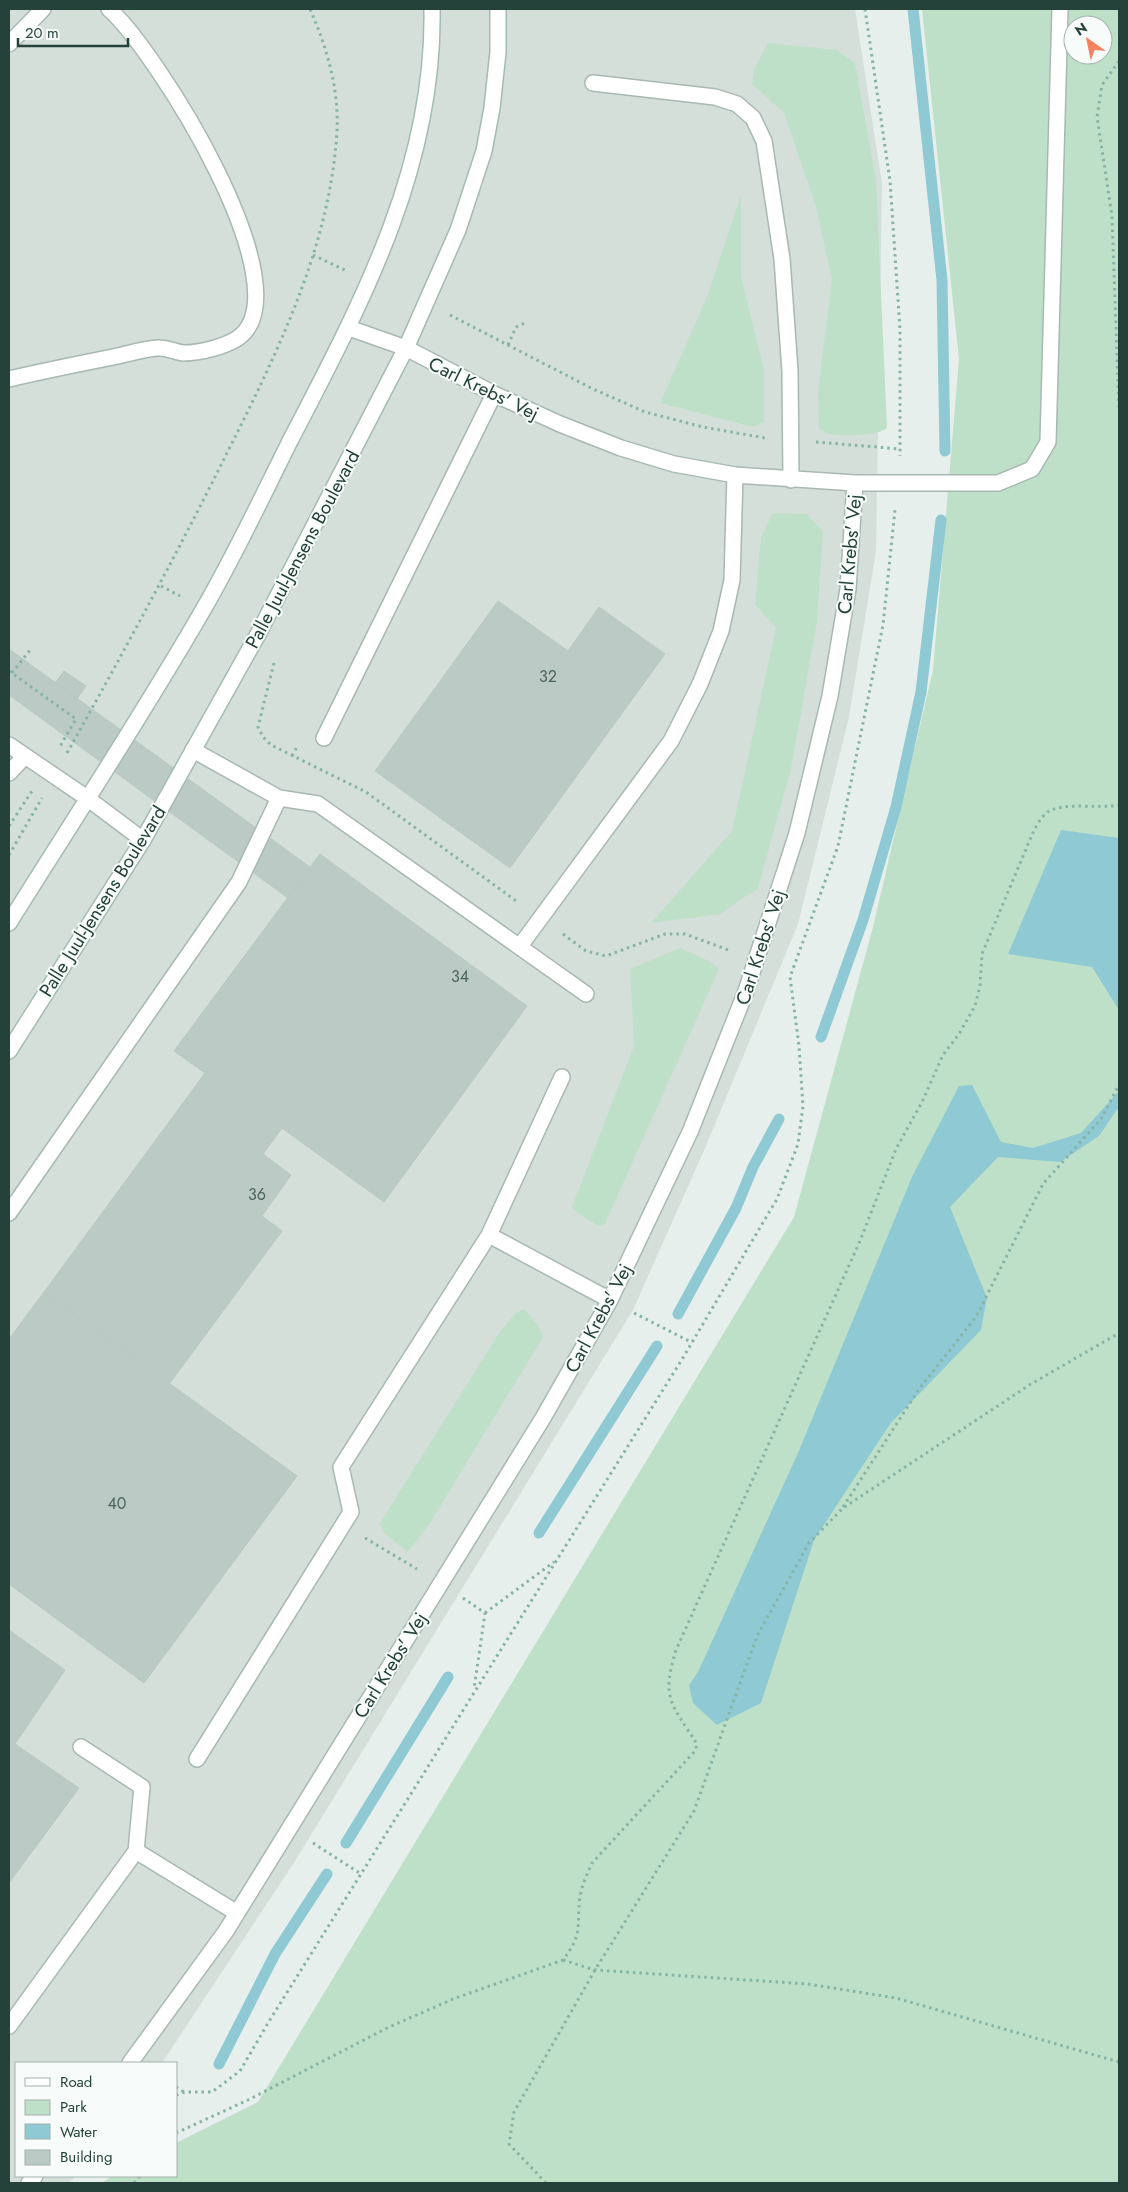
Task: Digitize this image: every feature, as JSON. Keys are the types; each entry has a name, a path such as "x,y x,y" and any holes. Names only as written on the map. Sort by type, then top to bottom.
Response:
{"street":[{"path":"9,44 43,9"},
{"path":"9,923 204,608 371,282 398,210 426,105 433,49 432,9"},
{"name":"Palle Juul-Jensens Boulevard","path":"9,1051 142,840 193,750 257,636 406,348 458,230 484,151 492,108 498,52 498,9"},
{"name":"Carl Krebs' Vej","path":"349,328 406,348 494,394 560,424 621,448 674,464 735,475 791,480 897,484 998,483 1032,469 1048,442 1060,9"},
{"path":"9,379 158,348 184,353 217,347 239,337 254,318 257,295 253,270 236,215 220,175 198,132 172,90 113,11"},
{"path":"593,83 715,97 737,104 753,118 764,141 782,259 790,371 791,480"},
{"path":"324,738 494,394"},
{"path":"520,946 672,741 700,684 721,631 732,580 735,475"},
{"name":"Carl Krebs' Vej","path":"131,2062 237,1912 543,1418 610,1300 690,1132 746,992 797,834 830,696 848,589 855,483"},
{"path":"9,745 87,798 142,840"},
{"path":"193,750 279,798 318,804 586,994"},
{"path":"9,773 25,756"},
{"path":"9,1213 240,882 279,798"},
{"path":"197,1759 351,1512 341,1467 489,1235 562,1077"},
{"path":"489,1235 610,1300"},
{"path":"9,2026 136,1850 142,1787 81,1747"},
{"path":"136,1850 237,1912"}],"path":[{"path":"9,855 161,586 275,357 313,255 330,185 337,130 334,80 323,38 310,9"},
{"path":"178,2094 185,2092 212,2092 240,2071 360,1874 691,1342 777,1199 798,1144 803,1106 799,1046 790,977 838,846 883,626 900,449 900,329 890,181 866,9"},
{"path":"1119,61 1102,85 1097,118 1112,216 1119,410"},
{"path":"313,255 371,282"},
{"path":"425,307 456,317 591,388 645,412 703,427 764,438 900,449"},
{"path":"508,346 516,327 527,322"},
{"path":"161,586 204,608"},
{"path":"257,636 271,647 275,656 274,670 258,727 263,738 271,745 366,792 586,951 606,956 665,934 685,934 756,961 790,977"},
{"path":"12,673 30,650"},
{"path":"178,2132 248,2100 387,2028 453,1999 563,1960 574,1945 580,1925 580,1897 586,1876 592,1864 696,1751 697,1744 670,1702 667,1682 676,1650 860,1242 896,1149 922,1102 943,1055 960,1034 975,1006 980,986 982,954 1031,836 1048,812 1066,808 1106,808 1119,805"},
{"path":"546,2183 509,2144 514,2112 595,1970 694,1811 757,1636 809,1543 843,1508 919,1389 976,1317 1043,1184 1101,1119 1119,1085"},
{"path":"610,1300 691,1342"},
{"path":"843,1508 1031,1384 1119,1333"},
{"path":"485,1612 556,1560"},
{"path":"289,1828 360,1874"},
{"path":"563,1960 595,1970 808,1984 896,1998 1119,2062"},
{"path":"178,2088 185,2092"}],"shaded area":[{"path":"9,9 855,9 882,184 876,551 849,717 798,924 706,1146 633,1310 295,1861 163,2062 15,2062 15,2177 75,2177 69,2183 9,2183"}],"green space":[{"path":"922,9 1119,9 1119,2183 101,2183 111,2177 178,2177 178,2142 258,2102 794,1217 873,927 933,670 959,359"},
{"path":"768,43 837,50 855,63 876,180 887,428 876,433 850,436 835,435 828,434 819,428 818,390 832,279 816,207 784,113 752,84 754,69"},
{"path":"741,195 741,276 764,370 764,422 753,427 660,403 707,297"},
{"path":"773,513 807,514 823,532 817,622 791,769 758,888 720,914 651,923 732,831 776,628 755,604 761,537"},
{"path":"680,948 709,961 719,969 605,1224 598,1226 576,1212 572,1207 634,1046 630,969"},
{"path":"524,1309 538,1325 543,1337 430,1523 408,1552 385,1534 380,1523 501,1330 516,1313"}],"water":[{"path":"1061,830 1119,838 1119,1010 1092,967 1008,954"},
{"path":"972,1085 1001,1142 1033,1148 1081,1133 1119,1091 1118,1108 1099,1136 1060,1162 998,1157 950,1207 987,1298 981,1330 890,1424 814,1540 761,1703 717,1725 693,1703 689,1685 698,1672 798,1453 912,1177 959,1086"}],"building":[{"path":"498,601 568,651 599,607 665,654 510,868 375,771"},
{"path":"9,649 310,867 288,898 9,695"},
{"path":"64,671 86,686 77,699 55,683"},
{"path":"320,854 527,1006 384,1202 282,1128 263,1154 291,1175 262,1216 282,1231 170,1383 44,1292 205,1073 174,1051"},
{"path":"44,1292 297,1476 144,1683 9,1584 9,1339"},
{"path":"9,1630 65,1670 15,1744 79,1788 9,1883"}],"waterway":[{"path":"913,9 942,280 945,451"},
{"path":"821,1037 863,920 896,807 921,692 941,520"},
{"path":"678,1314 736,1208 753,1167 779,1119"},
{"path":"539,1533 657,1346"},
{"path":"346,1843 448,1677"},
{"path":"219,2064 275,1954 327,1874"}]}
